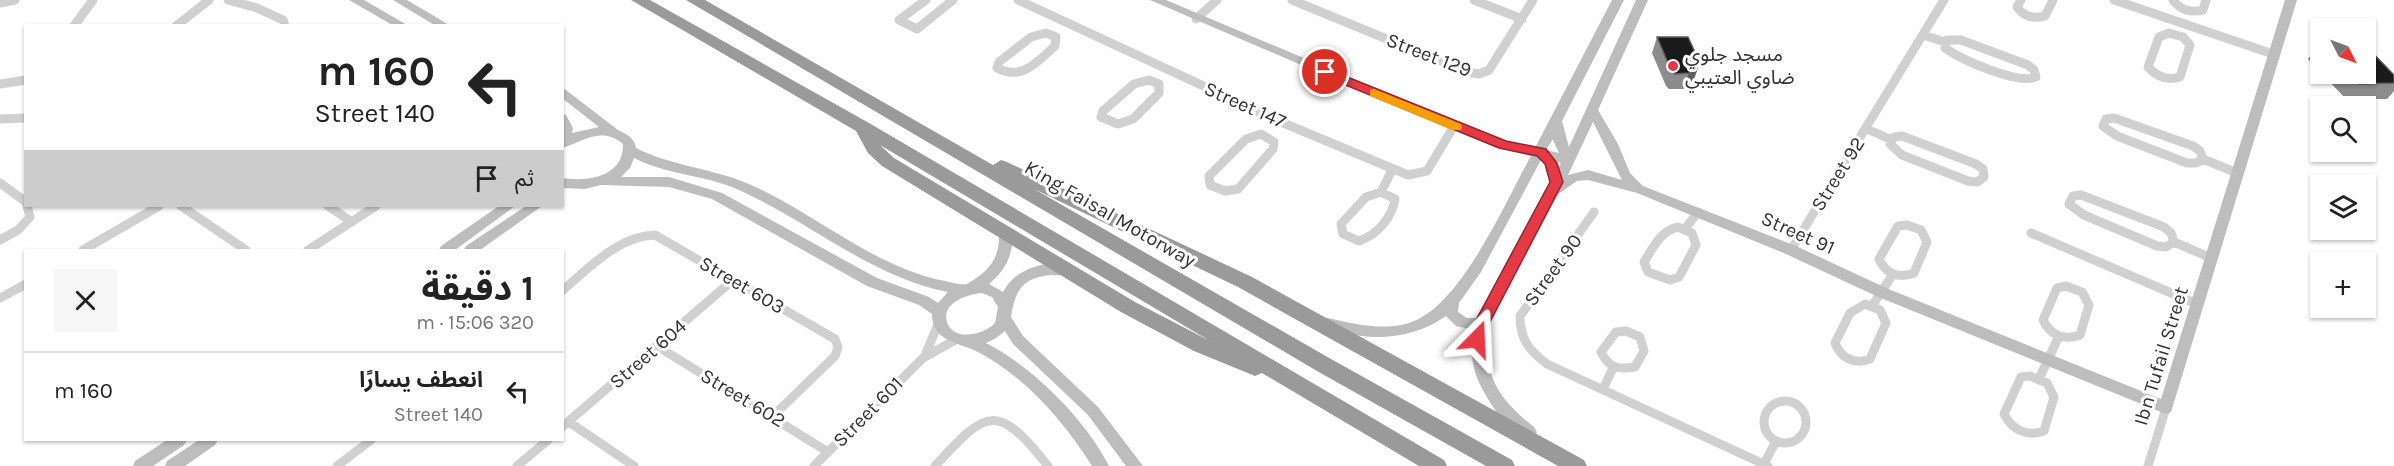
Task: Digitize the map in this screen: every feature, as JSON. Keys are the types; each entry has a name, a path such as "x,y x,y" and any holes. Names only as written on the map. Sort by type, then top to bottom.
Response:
{"highway":[{"path":"625,0 693,29"},
{"path":"639,0 863,127 1437,466"},
{"name":"King Faisal Motorway","path":"693,0 1314,359 1505,466"},
{"path":"863,127 874,149 888,162 1065,270 1201,346 1244,364 1290,379"},
{"path":"939,141 1020,174 1121,220 1318,322 1579,466"}],"street":[{"path":"0,3 15,0"},
{"path":"75,24 93,0"},
{"path":"179,24 209,0"},
{"path":"228,0 266,12 283,20 284,24"},
{"path":"355,0 400,24"},
{"path":"399,0 442,24"},
{"path":"926,0 899,20 917,29 953,0"},
{"name":"Street 147","path":"1018,0 1281,122 1392,170 1413,176 1427,171 1454,126"},
{"path":"1156,0 1196,19 1454,126 1503,144 1569,160"},
{"path":"1196,19 1217,0"},
{"name":"Street 129","path":"1292,0 1473,74 1489,70 1533,0"},
{"path":"1474,0 1522,19"},
{"path":"1318,322 1362,332 1394,332 1427,321 1452,301 1472,274 1541,152 1618,0"},
{"path":"1579,466 1513,421 1491,395 1480,369 1477,339 1482,322 1569,160 1642,0"},
{"name":"Street 92","path":"1791,250 1944,0"},
{"path":"2021,0 2018,9 2035,18 2045,16 2053,0"},
{"path":"2114,0 2273,54"},
{"path":"2172,0 2186,10 2201,11 2206,0"},
{"name":"Ibn Tufail Street","path":"2148,466 2291,0"},
{"path":"2176,35 2186,10"},
{"path":"1050,35 1066,23"},
{"path":"1043,33 1050,35 1057,39 1055,46 1024,73 1011,75 998,68 999,62 1031,37 1043,33"},
{"path":"2162,34 2176,35 2185,39 2190,45 2180,77 2162,78 2148,67 2162,34"},
{"path":"1923,35 1945,42 1950,39 1961,40 2031,67 2036,77 2021,80 1955,55 1945,48 1945,42"},
{"path":"1153,82 1168,70"},
{"path":"0,84 24,80"},
{"path":"1146,80 1153,82 1160,86 1159,93 1129,123 1116,125 1101,117 1102,111 1134,84 1146,80"},
{"path":"564,93 629,142 631,151 623,167 602,181"},
{"name":"Street 91","path":"1591,109 1612,144 1624,175 1641,190"},
{"path":"0,118 24,118"},
{"path":"2203,159 2196,164 2187,163 2117,136 2105,129 2104,122 2109,118 2121,120 2193,146 2200,151 2203,159 2237,173"},
{"path":"1557,121 1558,140 1569,160"},
{"path":"564,122 567,128 564,139"},
{"path":"1266,136 1281,122"},
{"name":"Street 92","path":"1867,129 1892,140"},
{"path":"564,143 589,132 613,132"},
{"path":"1258,134 1266,136 1274,142 1273,149 1238,189 1225,191 1208,183 1209,176 1246,139 1258,134"},
{"name":"Street 92","path":"1897,136 1909,137 1976,164 1983,169 1984,177 1972,182 1957,177 1894,150 1890,144 1892,140 1897,136"},
{"path":"1503,144 1522,159 1527,174"},
{"path":"631,151 648,160 702,171 737,184 903,273 933,284 995,292 1002,299 1005,313 1018,340 1094,411 1135,466"},
{"path":"1541,152 1554,170 1554,187"},
{"path":"1381,192 1395,200 1395,208 1369,238 1359,241 1343,234 1341,224 1366,197 1381,192 1392,170"},
{"name":"Street 91","path":"1554,187 1574,177 1588,175 1641,190 1791,250 1881,292 2166,408"},
{"path":"566,186 602,181 669,182 717,196 872,282 924,301 939,317 944,331 998,356 1024,378 1062,416 1101,466"},
{"path":"0,183 24,202"},
{"path":"2174,242 2166,247 2157,246 2075,211 2069,204 2070,199 2075,195 2088,196 2163,227 2171,233 2174,242 2211,258"},
{"path":"0,240 18,230 30,217 27,207"},
{"path":"85,249 157,207"},
{"path":"182,207 245,249"},
{"path":"330,207 352,222"},
{"path":"310,249 374,207"},
{"path":"447,249 507,207"},
{"path":"472,249 534,207"},
{"name":"Street 90","path":"1594,213 1520,316 1519,335 1529,351 1547,364 1766,465 1776,441"},
{"path":"1684,230 1698,213"},
{"path":"1898,226 1914,226 1924,233 1928,242 1914,273 1907,276 1893,274 1882,266 1879,259 1898,226"},
{"path":"1674,227 1684,230 1694,236 1696,245 1679,277 1666,279 1646,270 1644,262 1663,233 1674,227"},
{"path":"2031,233 2197,304"},
{"name":"Street 603","path":"564,289 627,240 643,234 659,237 831,336 837,343 835,356 773,416"},
{"path":"939,317 952,295 984,281 1001,264 1007,244 1006,234"},
{"path":"962,339 986,337 994,332 1005,313 1008,296 1021,279 1037,271 1065,270"},
{"path":"1872,306 1893,274"},
{"name":"Street 604","path":"566,424 734,280"},
{"path":"0,298 24,285"},
{"path":"2066,286 2082,292 2089,305 2080,335 2073,338 2059,336 2046,327 2043,320 2053,292 2057,288 2066,286"},
{"path":"1452,301 1451,313 1457,320 1473,325 1482,322"},
{"path":"1856,306 1872,306 1883,313 1886,323 1870,359 1863,362 1849,360 1837,351 1835,343 1856,306"},
{"name":"Street 601","path":"814,466 923,358 933,340 939,317"},
{"path":"1622,331 1640,337 1644,351 1635,367 1627,370 1613,368 1601,355 1611,337 1622,331"},
{"path":"2039,379 2059,336"},
{"name":"Street 601","path":"923,358 962,339"},
{"name":"Street 602","path":"657,346 828,452"},
{"path":"1603,389 1613,368"},
{"path":"2030,376 2039,379 2050,386 2054,397 2044,431 2029,434 2013,427 2004,414 2020,377 2030,376"},
{"path":"1775,401 1793,402 1801,407 1806,416 1799,440 1791,443 1776,441 1764,431 1762,422 1775,401"},
{"path":"934,466 974,425 995,418 1015,426 1048,466"},
{"path":"566,424 634,466"},
{"path":"141,466 178,441"},
{"path":"173,466 209,441"},
{"path":"337,466 370,441"},
{"path":"517,466 547,441"}],"building":[{"path":"1657,37 1688,37 1700,63 1689,73 1675,74 1671,70"},
{"path":"2376,56 2394,75 2394,83 2376,84"}],"slow traffic":[{"path":"1374,93 1456,127"}],"place":[{"name":"مسجد جلوي ضاوي العتيبي","path":"1673,66"}],"route":[{"path":"1325,72 1454,126 1503,144 1541,152 1551,163 1557,182 1482,322 1477,339"}]}
